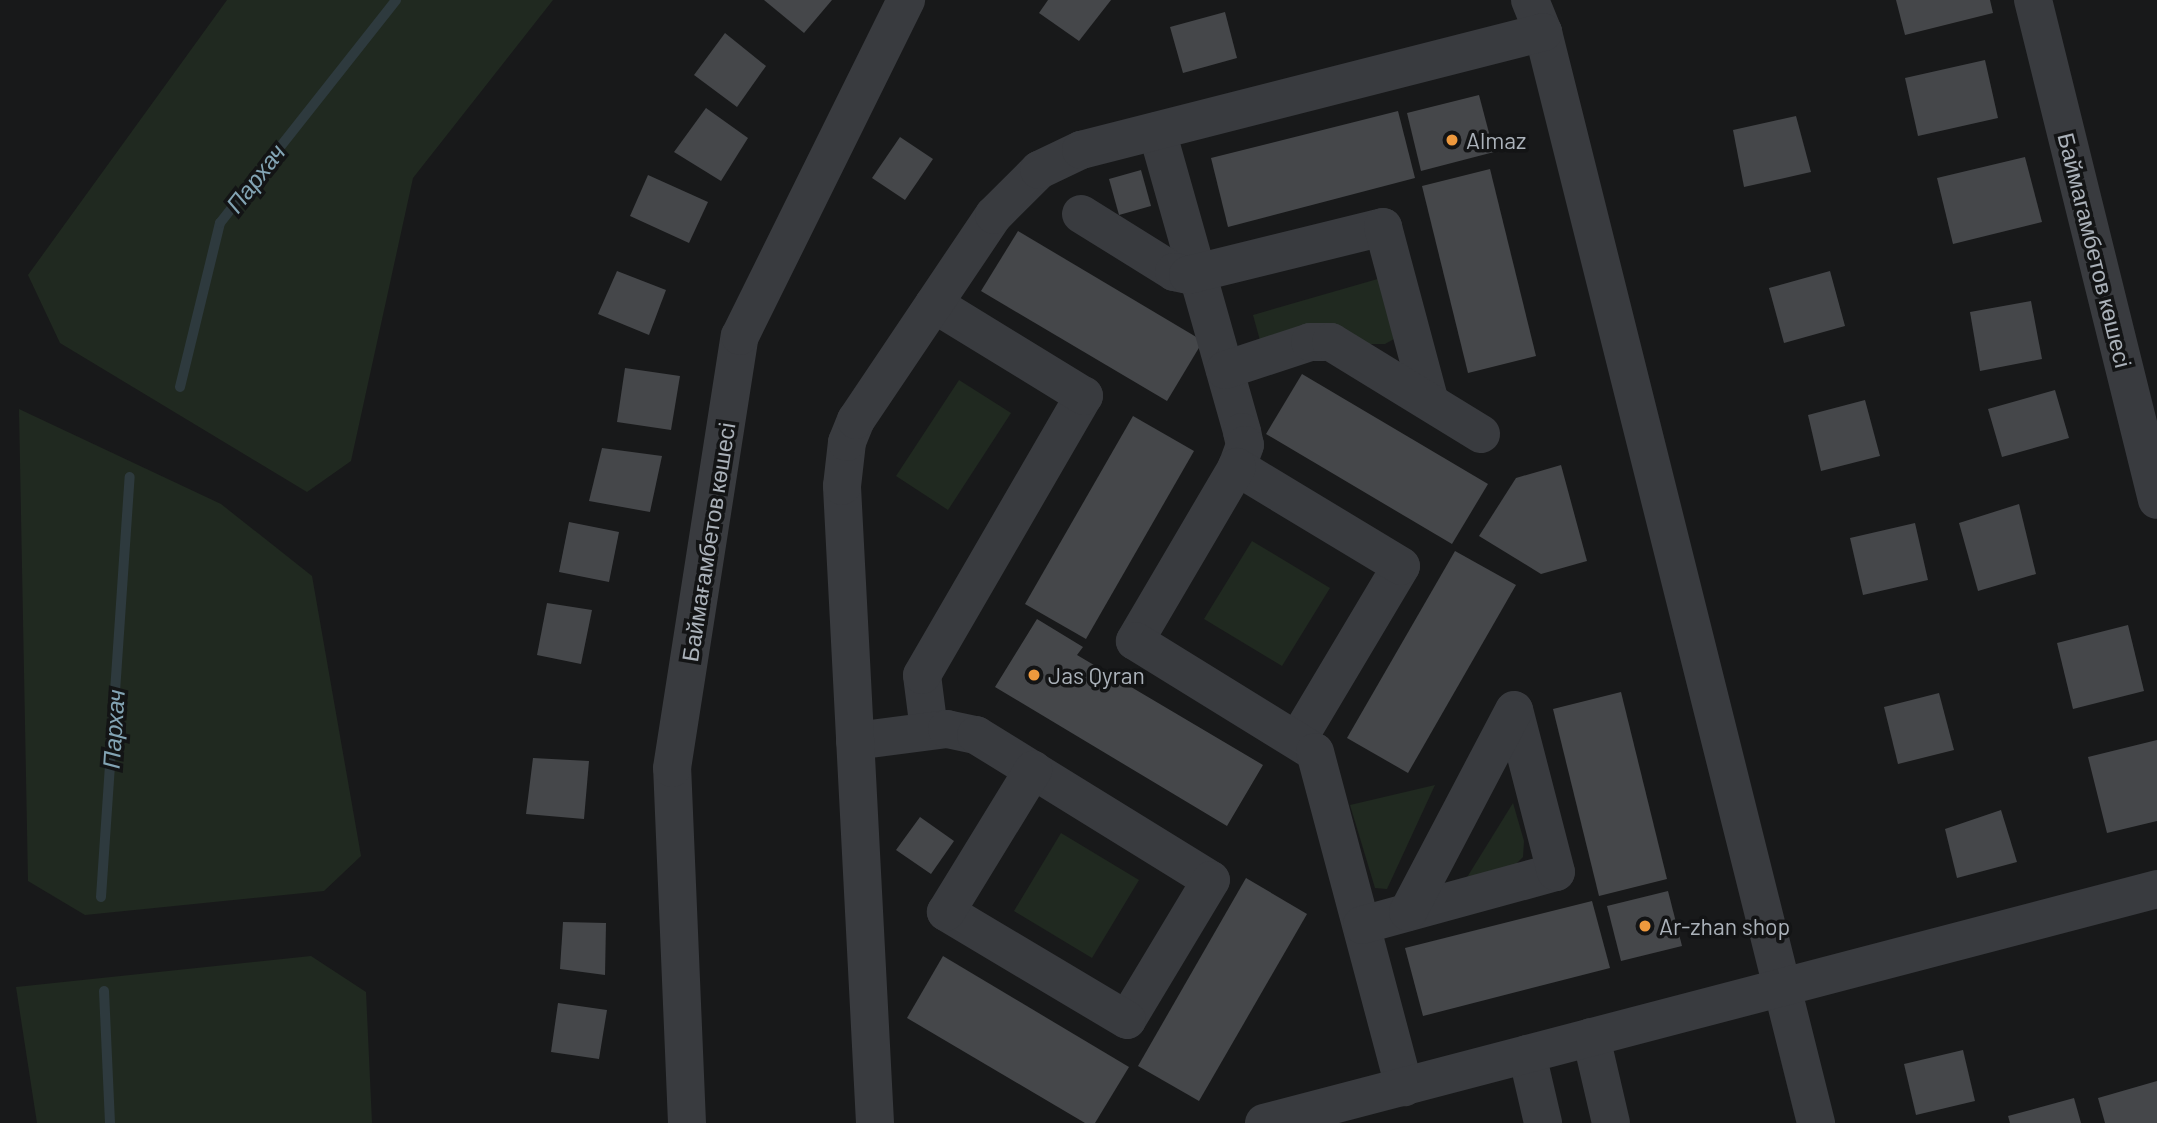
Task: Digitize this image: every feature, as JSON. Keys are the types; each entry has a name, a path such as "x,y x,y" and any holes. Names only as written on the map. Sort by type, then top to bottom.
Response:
{"street":[{"name":"Баймағамбетов көшесі","path":"687,1123 673,768 740,336 906,0"},
{"name":"Баймагамбетов көшесі","path":"2032,0 2157,500"},
{"path":"875,1123 842,486 847,442 856,420 994,215 1024,181 1081,150 1157,131 1538,11 1816,1123"},
{"path":"1157,131 1245,445 1237,467 1135,641 1298,738 1320,761 1404,1087"},
{"path":"1081,214 1174,272 1198,276 1383,228 1430,402"},
{"path":"929,730 922,675 1084,396 934,304"},
{"path":"1225,370 1310,342 1331,342 1481,433"},
{"path":"1237,467 1401,566 1298,738"},
{"path":"1362,925 1556,872 1514,710 1408,912"},
{"path":"855,740 929,730 976,735 1033,770 1211,880 1127,1020 946,912 1033,770"},
{"path":"1264,1123 2157,889"},
{"path":"1591,1037 1611,1123"},
{"path":"1527,1054 1543,1123"}],"shaded area":[{"path":"227,0 553,0 413,178 351,461 307,492 60,343 28,275"},
{"path":"1388,276 1394,339 1385,344 1261,344 1253,315"},
{"path":"959,380 1011,413 948,510 896,476"},
{"path":"19,409 221,504 312,576 361,856 324,891 85,915 28,881"},
{"path":"1252,541 1330,588 1282,666 1204,619"},
{"path":"1435,785 1387,889 1375,888 1350,805"},
{"path":"1513,803 1524,841 1523,857 1514,866 1466,879"},
{"path":"1061,833 1139,880 1092,958 1014,911"},
{"path":"311,956 366,992 372,1123 37,1123 16,987"}],"building":[{"path":"764,0 832,0 804,33"},
{"path":"1048,0 1111,0 1079,41 1039,13"},
{"path":"1896,0 1990,0 1993,13 1905,35"},
{"path":"1225,12 1237,58 1183,73 1170,27"},
{"path":"725,33 766,66 737,107 694,75"},
{"path":"1985,60 1998,118 1918,136 1905,78"},
{"name":"Almaz","path":"1479,95 1494,152 1421,171 1407,113"},
{"path":"706,108 748,138 721,181 674,152"},
{"path":"1398,111 1415,178 1228,227 1211,158"},
{"path":"1796,116 1811,172 1744,187 1733,130"},
{"path":"900,137 933,159 905,200 872,178"},
{"path":"2025,157 2042,222 1953,244 1937,178"},
{"path":"1490,169 1536,356 1468,373 1422,186"},
{"path":"1141,170 1151,206 1119,215 1109,179"},
{"path":"648,175 708,202 689,243 630,216"},
{"path":"1018,231 1203,341 1167,401 981,291"},
{"path":"617,271 666,290 649,335 598,314"},
{"path":"1830,271 1845,326 1784,343 1769,288"},
{"path":"2031,301 2042,359 1980,371 1970,312"},
{"path":"625,368 680,376 671,430 617,422"},
{"path":"1302,374 1488,484 1452,544 1266,434"},
{"path":"2055,390 2069,438 2002,457 1988,409"},
{"path":"1865,400 1880,456 1821,471 1808,415"},
{"path":"1133,416 1194,451 1086,639 1025,604"},
{"path":"602,448 662,456 650,512 589,501"},
{"path":"1561,465 1587,561 1541,574 1479,536 1516,478"},
{"path":"2019,504 2036,574 1978,591 1959,523"},
{"path":"569,522 619,532 609,582 559,572"},
{"path":"1915,523 1928,580 1863,595 1850,538"},
{"path":"1455,551 1516,585 1408,773 1347,738"},
{"path":"547,603 592,610 581,664 537,655"},
{"path":"1037,619 1083,647 1077,655 1263,765 1227,826 995,687"},
{"path":"2128,625 2144,691 2073,709 2057,643"},
{"path":"1621,692 1667,879 1599,896 1553,709"},
{"path":"1939,693 1954,750 1898,764 1884,707"},
{"path":"2157,740 2157,821 2107,833 2088,757"},
{"path":"533,758 589,761 584,819 526,814"},
{"path":"2001,810 2017,862 1957,878 1945,829"},
{"path":"920,817 954,841 931,874 896,850"},
{"path":"1246,878 1307,914 1199,1101 1138,1066"},
{"name":"Ar-zhan shop","path":"1668,891 1682,946 1621,961 1607,906"},
{"path":"1592,901 1610,968 1423,1016 1405,948"},
{"path":"563,922 606,923 605,975 560,969"},
{"path":"943,956 1129,1067 1095,1123 1085,1123 907,1018"},
{"path":"558,1003 607,1010 599,1059 551,1052"},
{"path":"1963,1050 1975,1101 1916,1115 1904,1064"},
{"path":"2157,1081 2157,1123 2105,1123 2098,1098"},
{"path":"2074,1098 2081,1123 2010,1123 2008,1116"}],"waterway":[{"name":"Пархач","path":"180,387 220,223 396,0"},
{"name":"Пархач","path":"101,897 130,477"},
{"name":"Пархач","path":"104,991 110,1123"}],"place":[{"name":"Almaz","path":"1452,140"},
{"name":"Jas Qyran","path":"1034,675"},
{"name":"Ar-zhan shop","path":"1645,926"}]}
